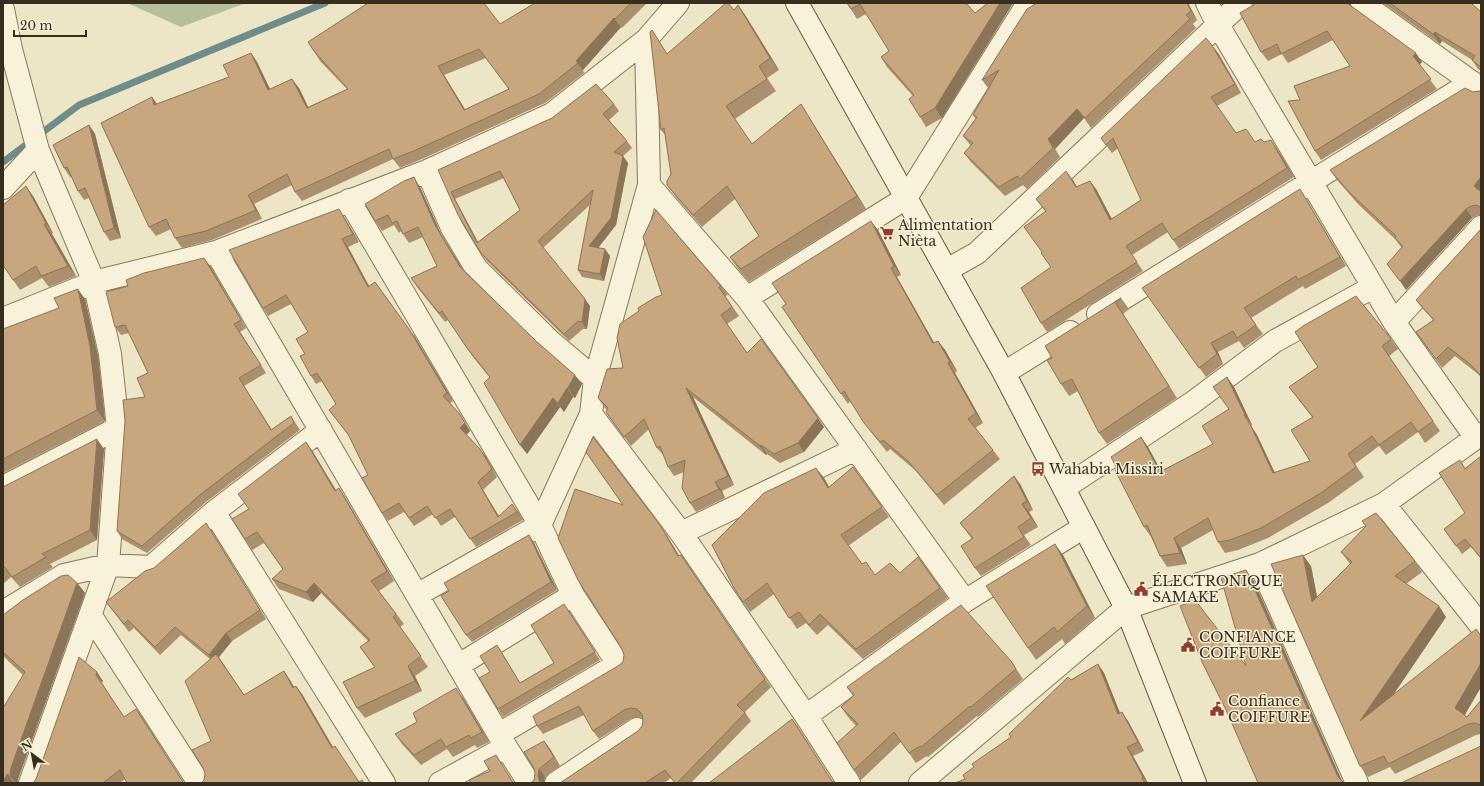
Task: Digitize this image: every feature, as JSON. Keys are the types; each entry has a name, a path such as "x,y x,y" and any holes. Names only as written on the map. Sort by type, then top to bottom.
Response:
{"street":[{"path":"3,319 94,282 216,252 427,171 552,114 646,40 678,3"},
{"path":"797,3 1004,373 1126,608 1191,782"},
{"path":"747,298 906,198 1028,3"},
{"path":"920,783 1126,608 1260,564 1384,504 1478,436 1394,322 1218,25 1207,3"},
{"path":"946,270 977,253 1241,3"},
{"path":"1004,373 1311,181 1476,85 1362,3"},
{"path":"3,9 10,49 38,150 94,282 110,354 118,428 108,565 30,783"},
{"path":"417,595 540,525 591,414 595,379 649,185 646,40"},
{"path":"3,188 38,150"},
{"path":"427,171 452,228 476,268 550,342 595,379"},
{"path":"649,185 747,298 965,601"},
{"path":"350,200 540,525 573,595 618,664 440,783"},
{"path":"1394,322 1481,227"},
{"path":"216,252 529,783"},
{"path":"1064,488 1192,403 1275,341 1373,287"},
{"path":"591,414 681,533 806,716 849,783"},
{"path":"3,487 118,428"},
{"path":"3,612 64,575 108,565 151,567 214,512 321,430"},
{"path":"681,533 856,449"},
{"path":"1384,504 1481,626"},
{"path":"214,512 384,783"},
{"path":"806,716 965,601 1084,527"},
{"path":"1260,564 1357,783"},
{"path":"459,666 573,595"},
{"path":"91,616 199,783"},
{"path":"556,783 637,730"}],"green space":[{"path":"127,3 246,3 181,27"}],"building":[{"path":"368,3 484,3 500,24 535,3 631,3 615,19 614,18 576,61 578,63 539,94 416,150 393,159 389,149 295,192 287,174 248,195 256,210 206,231 175,238 166,219 149,227 101,123 152,97 154,105 229,77 223,65 251,53 268,90 292,79 307,108 348,89 314,51 308,42","holes":["479,49 509,89 464,110 438,66"]},
{"path":"726,3 728,3 734,10 738,5 770,58 759,66 767,79 726,106 752,144 801,104 857,196 741,269 730,257 759,236 727,186 693,215 667,185 667,181 671,174 664,128 661,130 650,32 652,30 667,54"},
{"path":"847,3 966,3 975,13 988,3 1000,3 935,108 920,117 909,99 914,95 881,57 889,51 860,4 851,9"},
{"path":"1037,3 1187,3 1191,11 1186,15 1190,19 1085,118 1077,109 1048,139 1053,148 1020,179 1017,176 999,187 964,153 973,143 963,136 977,117 973,115 999,70 982,80 1027,9"},
{"path":"1254,3 1347,3 1416,53 1413,56 1431,79 1315,151 1288,101 1300,100 1294,86 1350,66 1327,31 1281,54 1277,44 1261,52 1240,13 1255,4"},
{"path":"1390,3 1471,3 1481,12 1481,67 1472,60 1475,56 1435,32 1433,34"},
{"path":"1206,38 1235,84 1211,97 1236,133 1246,129 1255,142 1261,139 1264,142 1271,140 1287,168 1173,240 1162,223 1126,246 1137,262 1041,323 1021,288 1051,267 1024,227 1046,211 1036,199 1066,171 1076,187 1090,181 1110,220 1141,200 1113,138 1106,145 1101,138"},
{"path":"596,84 614,104 603,114 627,141 614,152 623,156 611,218 589,246 605,249 600,274 578,270 593,190 538,241 585,299 582,322 578,321 564,334 481,253 458,215 438,170 552,118","holes":["500,171 520,210 477,243 451,192"]},
{"path":"1465,88 1473,92 1481,90 1481,177 1474,186 1481,192 1481,208 1477,205 1466,209 1400,281 1387,264 1403,246 1395,238 1396,236 1351,194 1330,170"},
{"path":"89,125 114,228 104,232 85,188 78,191 67,167 64,168 53,145"},
{"path":"414,177 435,225 460,267 536,341 575,375 558,403 553,398 520,445 484,383 490,377 467,348 442,311 439,313 411,278 437,266 418,227 403,234 397,221 392,223 388,215 375,221 365,204 404,181"},
{"path":"26,186 46,223 44,224 68,266 41,276 36,266 13,280 3,265 3,205"},
{"path":"1300,189 1340,257 1298,280 1296,276 1244,308 1256,325 1237,338 1233,331 1211,343 1217,354 1199,368 1142,288"},
{"path":"339,209 353,234 342,239 368,287 375,282 409,329 447,393 443,396 459,413 465,423 460,428 480,449 492,469 478,482 498,517 512,504 517,512 470,539 450,509 435,518 427,506 409,518 399,503 382,513 362,478 368,475 348,434 329,410 336,404 317,373 311,376 300,356 305,354 296,339 308,332 286,295 263,308 229,250"},
{"path":"656,210 721,286 719,287 732,307 721,315 747,353 761,339 818,418 798,443 774,454 761,445 760,446 686,388 728,476 715,482 719,489 690,503 682,488 685,460 668,467 660,446 657,448 644,419 624,437 606,412 608,408 598,398 607,369 623,368 617,338 620,324 639,311 638,308 662,295 643,237"},
{"path":"871,221 894,266 891,268 933,343 938,341 950,362 948,363 976,413 968,419 993,450 937,495 908,461 883,440 880,442 864,423 844,391 841,394 782,307 786,304 772,283"},
{"path":"1481,229 1481,376 1471,365 1448,347 1436,359 1416,332 1434,320 1416,300"},
{"path":"204,258 241,320 234,324 261,365 239,378 271,430 291,416 294,423 201,494 142,546 117,531 125,421 123,400 145,397 137,378 148,373 125,325 115,327 106,292 128,286 126,280 144,273"},
{"path":"78,289 90,346 97,410 3,459 3,329 59,308 54,298"},
{"path":"1356,296 1391,339 1382,346 1433,421 1418,432 1411,422 1379,445 1372,436 1348,454 1356,467 1321,493 1261,528 1230,540 1218,542 1208,518 1174,538 1180,553 1160,556 1147,525 1144,527 1115,470 1117,469 1111,457 1141,437 1160,472 1213,444 1202,426 1229,409 1213,387 1227,377 1273,473 1310,461 1291,430 1313,417 1289,387 1318,367 1295,332"},
{"path":"1121,298 1115,302 1169,386 1099,433 1072,379 1061,384 1047,360 1052,358 1045,346"},
{"path":"593,437 660,525 678,556 681,555 765,679 737,705 745,713 677,783 675,783 665,770 645,783 560,783 638,731 642,726 643,720 642,714 637,709 630,708 624,710 593,731 579,706 537,726 533,716 623,662 624,655 622,649 578,580 558,538 575,489 623,505 586,452"},
{"path":"97,439 90,530 42,554 46,557 12,577 4,566 3,567 3,487"},
{"path":"306,442 335,491 339,488 387,571 371,581 396,614 393,617 421,656 408,666 415,681 357,708 343,682 375,667 360,647 370,640 314,583 306,592 272,579 283,569 257,532 245,539 232,519 249,509 238,494"},
{"path":"1481,456 1481,558 1465,539 1456,546 1444,529 1465,513 1439,473 1460,460 1465,469"},
{"path":"853,467 882,507 841,535 862,564 866,562 875,575 890,563 900,573 918,557 940,588 856,649 820,614 809,625 799,612 789,618 767,583 743,602 734,588 712,545 764,493 816,468 828,488"},
{"path":"1014,476 1027,501 1022,504 1031,518 1018,527 1024,537 975,568 961,546 973,538 960,523"},
{"path":"1376,513 1415,561 1395,576 1439,606 1360,721 1476,629 1481,636 1481,663 1455,708 1467,717 1481,700 1481,725 1475,723 1468,724 1388,764 1384,756 1360,766 1271,564 1303,555 1312,602 1352,562 1341,552 1366,526 1362,521"},
{"path":"206,523 260,610 226,633 209,655 175,627 155,647 128,620 124,624 106,602 145,571 154,568"},
{"path":"529,535 551,582 466,635 441,596 449,591 444,583"},
{"path":"1055,544 1087,606 1057,632 1054,627 1028,648 986,586"},
{"path":"1246,570 1338,777 1344,783 1258,783 1227,712 1203,664 1180,606 1195,600 1246,666 1221,578"},
{"path":"68,575 77,583 11,768 10,774 12,778 7,774 3,782 3,708 25,672 3,652 3,615 23,600 61,576"},
{"path":"564,604 595,652 498,709 479,678 490,672 480,656 497,645 520,683 554,663 531,625"},
{"path":"961,605 1011,661 1016,669 921,747 920,746 909,753 894,732 854,770 837,743 858,724 841,707 854,695 847,687"},
{"path":"216,654 244,695 284,671 293,688 296,686 332,748 335,746 359,782 362,780 364,783 201,783 204,780 205,773 192,750 211,741 185,681"},
{"path":"79,657 97,672 96,675 124,717 136,709 184,783 127,783 120,770 103,783 33,783 36,779"},
{"path":"1098,664 1118,714 1122,712 1138,742 1127,747 1145,783 955,783 965,779 963,775 974,767 972,764 1011,737 1009,734 1068,677 1071,680"},
{"path":"456,688 482,732 471,738 469,735 446,747 441,739 414,755 395,734 417,722 413,713"},
{"path":"792,719 832,781 835,783 709,783"},
{"path":"544,741 554,757 539,769 538,776 541,783 531,783 534,780 534,768 524,752"},
{"path":"1481,745 1481,783 1401,783 1479,747"},
{"path":"496,755 514,783 471,783 469,780 490,771 484,761"}],"waterway":[{"path":"3,162 79,105 325,3"}],"place":[{"name":"Alimentation Nièta","path":"887,233"},
{"name":"Wahabia Missiri","path":"1038,469"},
{"name":"ÉLECTRONIQUE SAMAKE","path":"1141,589"},
{"name":"CONFIANCE COIFFURE","path":"1188,645"},
{"name":"Confiance COIFFURE","path":"1217,709"}]}
